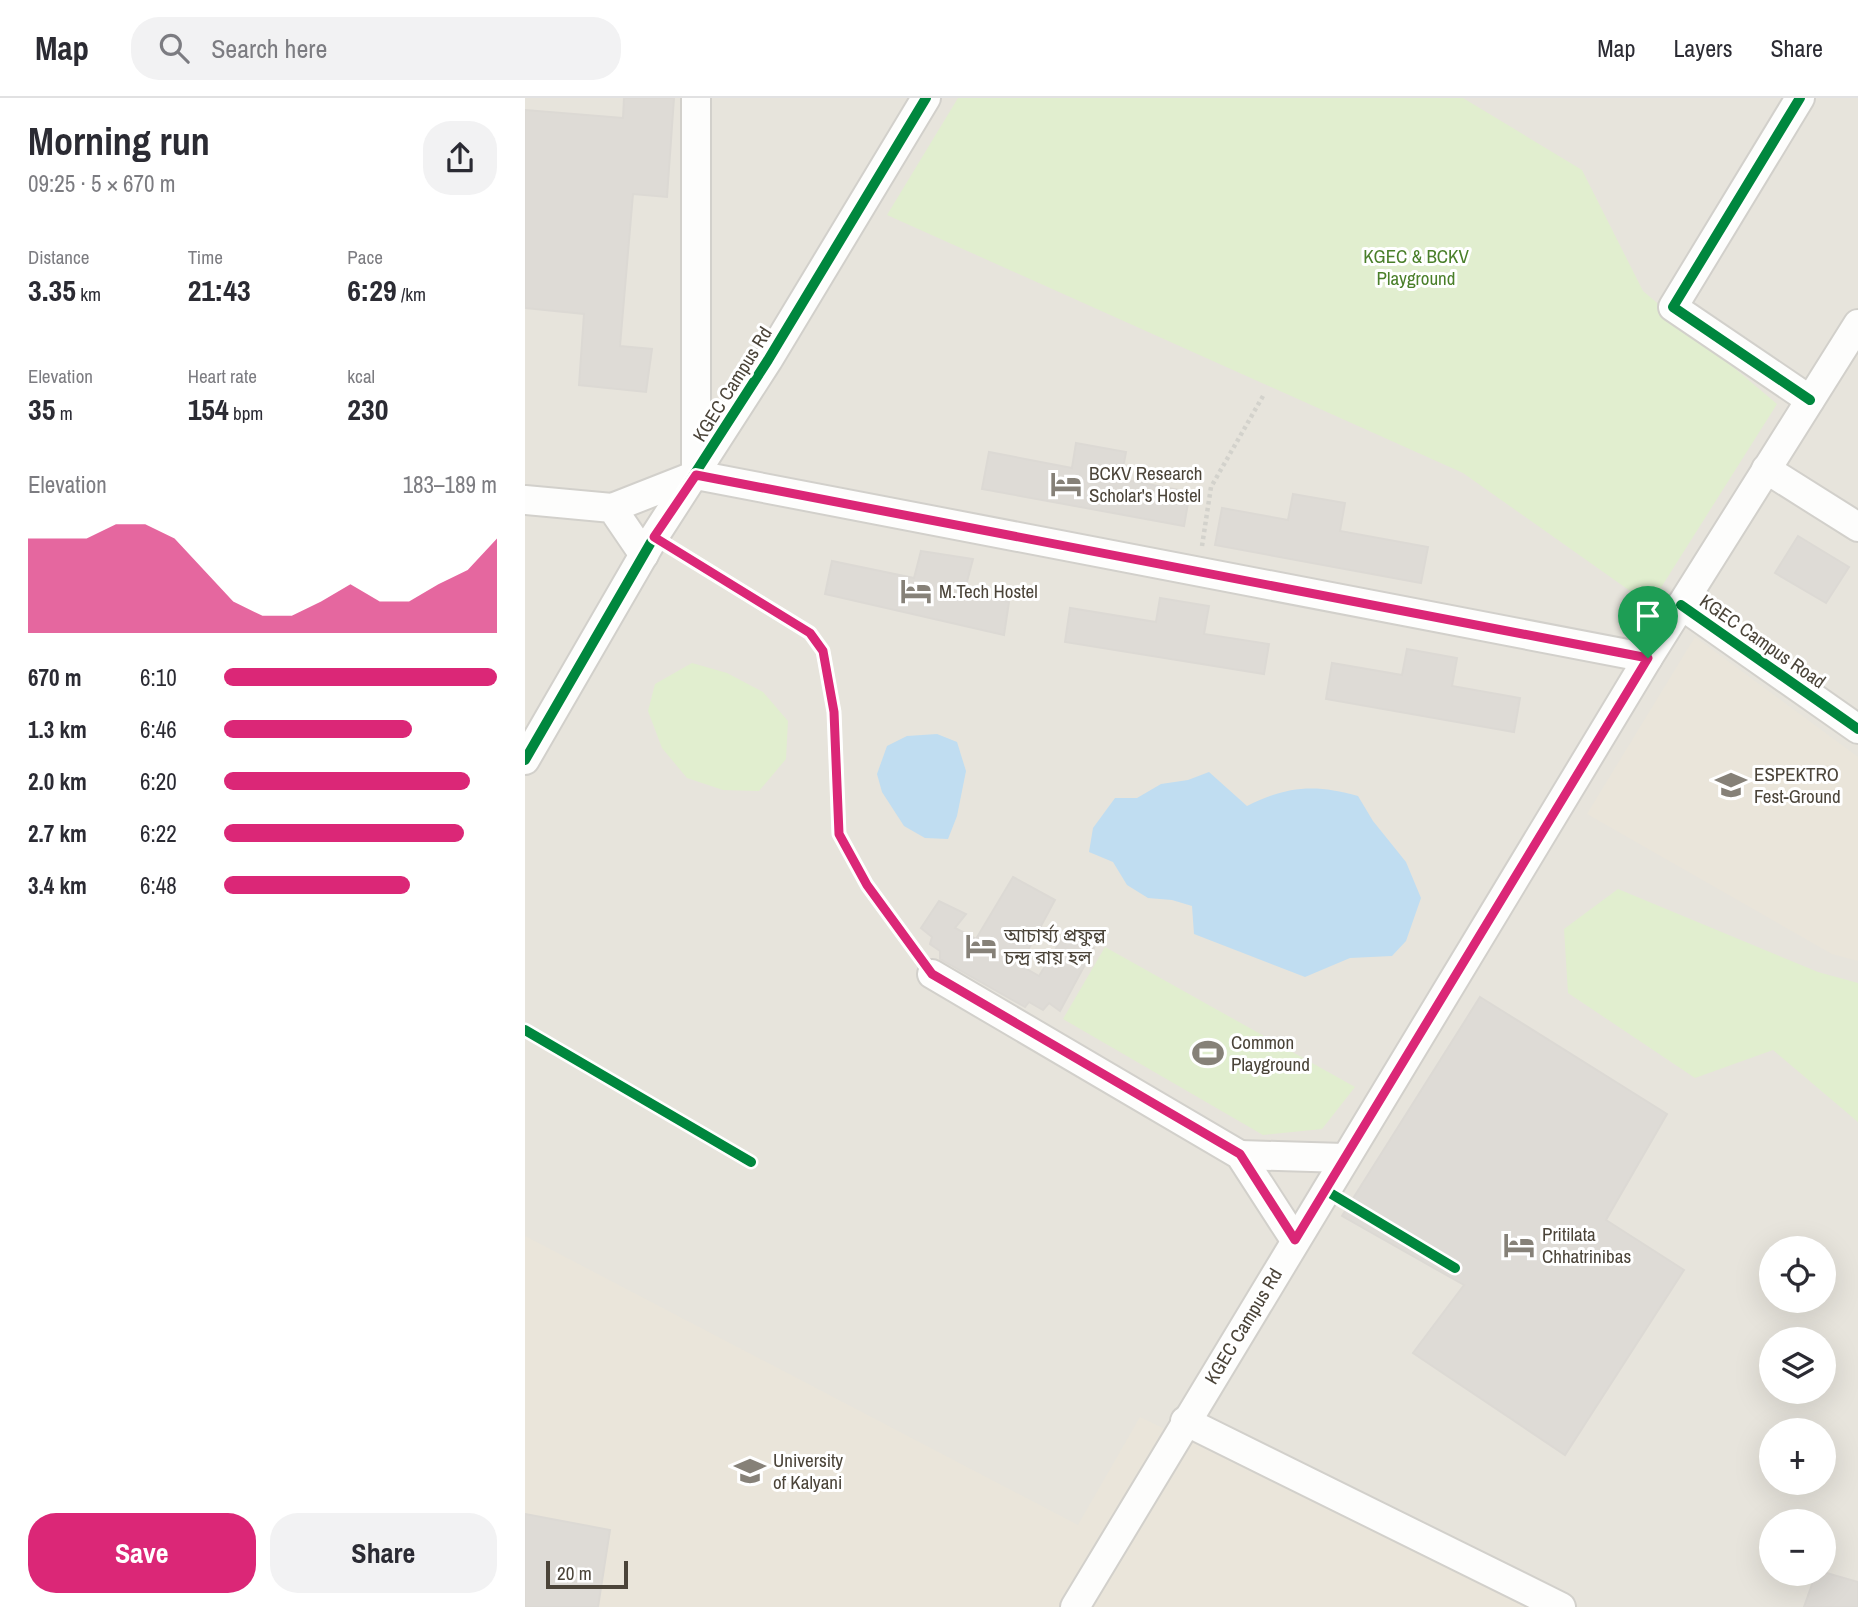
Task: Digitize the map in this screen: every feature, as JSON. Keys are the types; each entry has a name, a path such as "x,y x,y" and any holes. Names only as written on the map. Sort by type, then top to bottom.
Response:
{"street":[{"name":"KGEC Campus Rd","path":"696,98 696,475"},
{"name":"KGEC Campus Rd","path":"525,760 644,555 696,475 926,98"},
{"path":"1800,98 1673,307 1810,400"},
{"name":"KGEC Campus Rd","path":"1075,1607 1648,658 1858,324"},
{"path":"1766,469 1858,527"},
{"path":"525,500 612,508 696,475 1648,658"},
{"path":"612,508 644,555"},
{"name":"KGEC Campus Road","path":"1681,605 1858,729"},
{"path":"932,974 1240,1154 1295,1240"},
{"path":"1240,1154 1344,1158"},
{"path":"1185,1421 1561,1607"}],"path":[{"path":"1198,571 1211,487 1263,396"}],"shaded area":[{"path":"525,98 1858,98 1858,1607 525,1607"},
{"name":"ESPEKTRO Fest-Ground","path":"1695,637 1858,757 1858,961 1832,954 1587,814"},
{"name":"University of Kalyani","path":"525,1236 1078,1525 1140,1417 1533,1607 525,1607"}],"green space":[{"name":"KGEC & BCKV Playground","path":"958,98 1463,98 1582,170 1643,291 1777,404 1650,605 1463,473 887,215"},
{"path":"692,663 727,673 763,692 788,721 786,759 759,791 723,790 687,778 662,748 648,711 655,684"},
{"path":"1618,889 1818,972 1858,983 1858,1122 1773,1050 1695,1078 1568,993 1564,929"},
{"name":"Common Playground","path":"1105,947 1355,1087 1322,1129 1263,1135 1063,1019"}],"water":[{"path":"937,734 957,742 966,771 957,816 948,839 925,838 904,826 882,792 877,774 887,746 907,736"},
{"path":"1209,772 1247,806 1275,794 1301,789 1328,790 1358,796 1373,821 1406,862 1421,898 1406,941 1392,956 1350,958 1305,977 1194,934 1192,906 1172,900 1148,898 1127,885 1113,862 1089,852 1093,828 1115,798 1137,798 1161,784 1188,780"}],"building":[{"path":"624,98 674,98 667,197 633,194 620,346 652,349 646,392 579,385 584,314 525,308 525,110 623,118"},
{"name":"BCKV Research Scholar's Hostel","path":"1076,443 1126,452 1121,479 1190,492 1184,526 982,489 989,452 1072,468"},
{"path":"1293,494 1345,503 1340,531 1428,547 1421,583 1215,545 1222,508 1288,520"},
{"path":"1798,536 1849,567 1826,603 1775,573"},
{"path":"921,551 973,559 964,593 1009,602 1004,635 825,594 832,561 914,578"},
{"path":"1160,598 1209,606 1204,634 1269,644 1264,674 1065,642 1070,608 1156,622"},
{"path":"1407,649 1457,658 1452,686 1520,698 1514,732 1326,699 1332,663 1402,675"},
{"name":"আচার্য্য প্রফুল্ল চন্দ্র রায় হল","path":"1013,877 1055,900 1020,965 1039,976 1066,932 1094,948 1060,1011 1049,1003 1043,1010 1029,1002 1025,1007 940,959 940,951 930,944 932,937 921,928 939,901 966,914 955,928 976,939"},
{"name":"Pritilata Chhatrinibas","path":"1480,997 1667,1114 1606,1220 1684,1270 1565,1455 1413,1353 1464,1285 1342,1216"},
{"path":"525,1514 610,1530 598,1607 525,1607"},
{"path":"1836,1576 1858,1582 1858,1607 1804,1607 1811,1586 1836,1586"}],"cycle path":[{"path":"525,760 654,537 768,360 926,98"},
{"path":"1800,98 1673,307 1810,400"},
{"path":"654,537 810,633 823,651 834,712 839,834 867,885 932,974"},
{"path":"1681,605 1858,729"},
{"path":"525,1030 751,1162"},
{"path":"1325,1190 1455,1268"}],"place":[{"name":"BCKV Research Scholar's Hostel","path":"1066,484"},
{"name":"M.Tech Hostel","path":"916,591"},
{"name":"ESPEKTRO Fest-Ground","path":"1731,785"},
{"name":"আচার্য্য প্রফুল্ল চন্দ্র রায় হল","path":"981,946"},
{"name":"Common Playground","path":"1208,1053"},
{"name":"Pritilata Chhatrinibas","path":"1519,1245"},
{"name":"University of Kalyani","path":"750,1471"}],"route":[{"path":"696,475 1648,658 1295,1240 1240,1154 932,974 867,885 839,834 834,712 823,651 810,633 654,537 696,475"}]}
